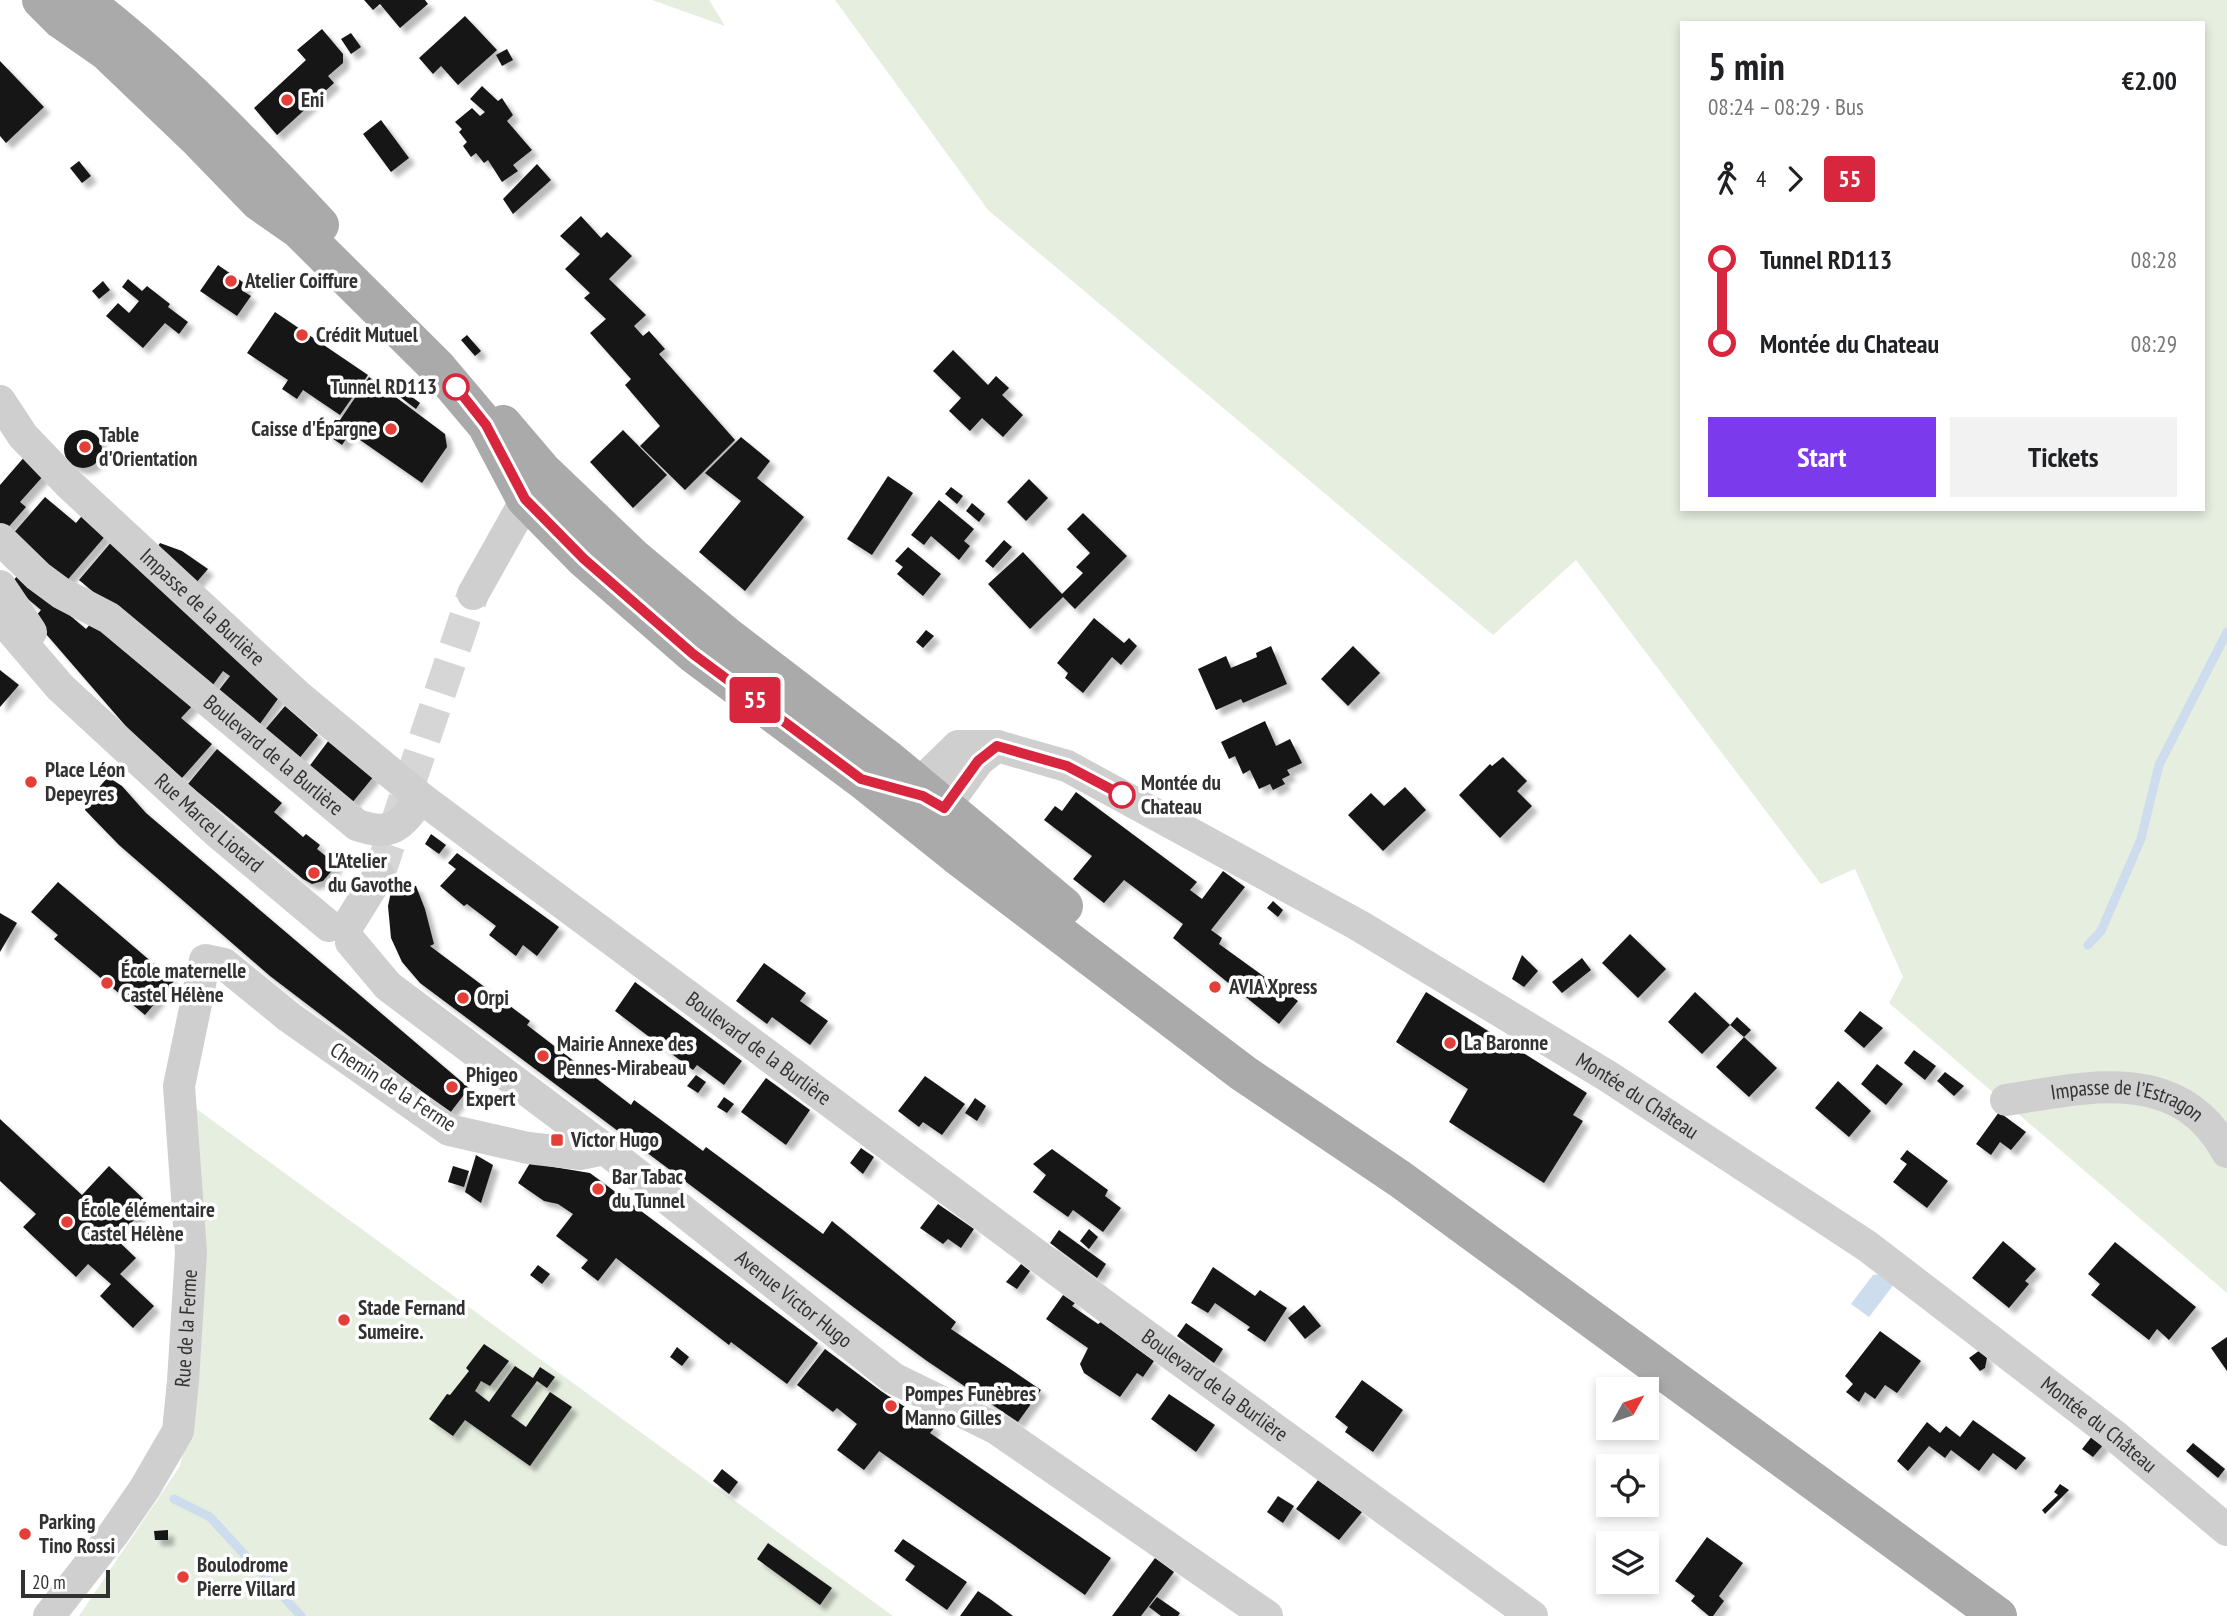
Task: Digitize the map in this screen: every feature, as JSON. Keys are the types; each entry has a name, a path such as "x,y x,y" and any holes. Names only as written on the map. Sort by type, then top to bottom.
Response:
{"main road":[{"path":"41,0 61,19 107,52 259,202 299,230 437,367 563,520 598,543 633,557 726,635 888,759 930,807 1400,1179 1998,1616"},
{"path":"83,0 132,39 209,110 467,382 584,559 693,654 861,779 930,807"}],"street":[{"name":"Impasse de la Burlière","path":"0,401 23,436 69,484 297,695 421,798"},
{"path":"473,594 534,485"},
{"name":"Boulevard de la Burlière","path":"0,539 38,576 61,593 109,618 357,825 375,831 389,830 401,824 421,798 1108,1308 1532,1616"},
{"path":"0,586 50,658 60,687"},
{"path":"0,617 60,687"},
{"path":"0,649 60,687"},
{"name":"Rue Marcel Liotard","path":"60,687 217,832 344,930"},
{"name":"Montée du Château","path":"930,807 997,746 1067,766 1358,925 1609,1077 1867,1246 2095,1420 2227,1530"},
{"path":"344,930 379,875"},
{"name":"Avenue Victor Hugo","path":"344,930 388,986 605,1149 894,1378 997,1429 1267,1616"},
{"name":"Chemin de la Ferme","path":"205,960 224,964 289,1017 449,1129 528,1148 580,1154 605,1149"},
{"name":"Rue de la Ferme","path":"49,1616 114,1533 145,1488 178,1431 191,1253 179,1086 205,960"},
{"name":"Impasse de l’Estragon","path":"2006,1100 2080,1088 2140,1088 2176,1099 2216,1131 2227,1152"}],"shaded area":[{"path":"652,0 709,0 725,26"},
{"path":"835,0 2227,0 2227,1293 1889,1003 1903,977 1855,869 1821,884 1576,560 1493,635 988,210"},
{"name":"Stade Fernand Sumeire.","path":"194,1107 893,1616 79,1616 180,1466 196,1390"}],"water":[{"path":"1883,1274 1895,1283 1869,1317 1851,1304 1873,1275"}],"building":[{"path":"364,0 425,0 428,4 400,28 380,4 373,10"},
{"path":"465,16 497,50 458,85 441,66 433,74 419,58"},
{"path":"322,29 343,54 343,63 328,76 334,83 277,135 254,108 306,60 297,50"},
{"path":"351,33 361,47 351,54 341,39"},
{"path":"507,49 513,60 502,66 496,55"},
{"path":"0,61 44,107 6,143 0,136"},
{"path":"482,86 498,101 502,98 513,115 507,121 532,150 513,165 518,171 502,182 488,160 484,163 476,153 471,157 463,146 467,142 459,132 462,129 455,122 472,108 480,116 485,112 470,99"},
{"path":"381,120 409,158 391,172 363,134"},
{"path":"79,161 91,176 82,183 70,168"},
{"path":"537,164 551,180 513,214 503,199"},
{"path":"581,216 601,238 607,232 632,256 609,279 646,315 634,326 643,336 649,331 665,349 659,354 735,440 685,490 640,446 660,426 625,385 631,379 590,333 606,319 584,298 590,293 565,269 580,254 560,236"},
{"path":"218,265 247,285 243,291 251,296 237,316 200,291"},
{"path":"128,279 142,291 147,286 188,322 179,334 165,323 143,348 106,316 118,303 129,313 139,301 122,287"},
{"path":"103,281 110,290 99,299 92,291"},
{"path":"275,312 368,375 340,415 303,390 297,399 282,389 288,380 247,353"},
{"name":"Tunnel RD113","path":"467,335 481,351 475,356 461,340"},
{"path":"953,350 988,385 996,376 1009,388 1002,395 1023,415 1003,437 982,418 970,431 949,411 961,398 933,371"},
{"name":"Caisse d'Épargne","path":"369,377 445,434 447,447 422,483 350,433 342,445 326,434 335,420 340,420"},
{"name":"Tunnel RD113","path":"404,391 420,403 416,409 400,397"},
{"path":"83,430 97,435 102,449 97,463 83,468 69,463 64,449 69,435"},
{"path":"623,430 667,475 633,508 590,462"},
{"path":"741,437 770,461 757,478 804,517 745,591 699,552 741,501 705,473"},
{"path":"26,455 45,474 20,502 26,507 5,531 0,526 0,485"},
{"path":"888,476 913,493 872,555 847,539"},
{"path":"1029,479 1048,498 1026,521 1007,502"},
{"path":"951,487 963,496 957,504 945,494"},
{"path":"45,497 76,523 85,512 107,534 64,584 11,536"},
{"path":"939,500 974,529 964,541 970,546 959,560 931,536 924,545 911,535"},
{"path":"972,503 985,514 979,522 966,511"},
{"path":"1083,513 1127,556 1075,609 1063,597 1030,629 988,584 1023,552 1062,594 1083,573 1076,567 1090,553 1067,529"},
{"path":"113,540 280,696 257,728 216,694 230,676 223,671 210,689 79,580"},
{"path":"1004,540 1012,547 993,568 985,561"},
{"path":"160,543 182,551 208,569 195,584 158,546"},
{"path":"908,547 941,574 923,596 897,574 903,567 895,561"},
{"path":"20,573 86,629 92,622 195,703 181,718 212,744 182,778 130,731 33,619 41,610 10,584"},
{"path":"1094,618 1124,643 1129,638 1137,646 1121,665 1112,657 1083,693 1065,678 1068,673 1057,663"},
{"path":"926,630 934,636 923,648 916,642"},
{"path":"1271,646 1287,684 1243,703 1241,699 1216,710 1198,669 1226,656 1231,668 1257,657 1256,653"},
{"path":"1353,646 1380,673 1348,706 1321,679"},
{"path":"0,670 19,685 0,707"},
{"path":"285,706 318,735 298,760 263,732"},
{"path":"1265,721 1276,746 1290,739 1302,763 1287,770 1290,775 1282,779 1285,784 1273,790 1270,784 1259,789 1250,770 1243,774 1235,756 1229,759 1221,742"},
{"path":"329,740 374,776 352,803 308,768"},
{"path":"217,749 282,803 274,812 303,837 306,834 320,845 317,849 337,865 323,881 312,884 303,879 188,784"},
{"path":"1503,757 1527,781 1517,791 1532,806 1500,838 1459,795 1490,764 1492,766"},
{"path":"108,777 122,786 146,813 469,1088 450,1113 270,976 119,845 85,810 89,799"},
{"path":"1405,787 1426,810 1383,851 1348,815 1371,793 1384,806"},
{"path":"1076,792 1197,882 1190,890 1202,899 1223,871 1245,887 1211,930 1222,938 1219,944 1298,1001 1279,1024 1173,938 1183,924 1124,880 1104,903 1073,879 1092,856 1044,820 1055,806 1062,811"},
{"path":"431,834 446,845 439,854 425,844"},
{"path":"457,853 559,927 537,956 523,945 516,956 489,935 496,926 467,904 464,906 440,886 456,869 448,863"},
{"path":"58,882 174,981 145,1015 54,939 58,935 31,912"},
{"path":"393,882 416,886 434,944 430,946 530,1021 527,1025 631,1105 634,1100 703,1151 706,1147 823,1234 832,1221 956,1322 951,1329 1041,1390 1018,1422 860,1312 420,983 402,962 391,938 388,906"},
{"path":"1273,901 1283,910 1278,917 1267,908"},
{"path":"0,913 17,923 0,952"},
{"path":"1630,934 1666,969 1638,998 1602,963"},
{"path":"1522,955 1538,971 1524,987 1512,979"},
{"path":"1582,958 1591,970 1562,993 1552,982"},
{"path":"764,963 806,993 800,1001 828,1021 810,1045 772,1017 767,1024 736,1001"},
{"path":"635,982 742,1061 724,1085 697,1065 693,1070 615,1011"},
{"path":"1426,992 1587,1093 1573,1115 1583,1121 1544,1183 1449,1122 1468,1089 1396,1042"},
{"path":"1695,992 1730,1025 1702,1054 1668,1022"},
{"path":"1860,1011 1883,1028 1864,1048 1844,1031"},
{"path":"1737,1017 1751,1030 1744,1037 1730,1025"},
{"path":"1744,1037 1777,1068 1749,1097 1716,1067"},
{"path":"1914,1050 1936,1066 1925,1080 1904,1063"},
{"path":"1877,1064 1903,1084 1886,1105 1861,1084"},
{"path":"1945,1072 1964,1086 1954,1096 1937,1081"},
{"path":"696,1075 706,1082 698,1093 687,1086"},
{"path":"925,1076 965,1104 942,1135 923,1122 919,1127 898,1111"},
{"path":"766,1078 810,1110 786,1145 741,1112"},
{"path":"1838,1081 1871,1111 1849,1137 1815,1108"},
{"path":"724,1097 734,1104 727,1113 717,1107"},
{"path":"975,1098 986,1106 977,1121 965,1113"},
{"path":"1999,1112 2026,1132 2011,1150 2000,1142 1991,1155 1976,1144"},
{"path":"0,1119 82,1195 109,1166 149,1204 116,1239 136,1258 120,1274 154,1306 133,1328 100,1296 111,1284 88,1264 76,1277 23,1227 36,1214 0,1181"},
{"path":"861,1148 874,1157 863,1174 850,1163"},
{"path":"1052,1149 1108,1190 1105,1196 1121,1208 1103,1232 1073,1210 1068,1217 1033,1192 1046,1175 1033,1164"},
{"path":"1907,1150 1948,1181 1927,1208 1893,1182 1907,1164 1900,1159"},
{"path":"476,1155 493,1165 481,1203 465,1192"},
{"path":"530,1163 590,1173 818,1343 787,1384 731,1342 729,1345 616,1258 598,1281 581,1268 588,1260 556,1236 573,1214 558,1204 544,1201 518,1183"},
{"path":"453,1166 469,1171 464,1187 448,1182"},
{"path":"938,1204 974,1229 961,1248 948,1239 943,1244 920,1228"},
{"path":"1089,1229 1098,1237 1089,1249 1080,1241"},
{"path":"1059,1230 1106,1264 1097,1278 1050,1243"},
{"path":"2003,1241 2036,1269 2025,1281 2029,1284 2009,1308 1972,1278"},
{"path":"2115,1242 2196,1307 2169,1340 2157,1329 2149,1340 2091,1295 2100,1284 2088,1274"},
{"path":"1021,1264 1030,1271 1017,1289 1006,1282"},
{"path":"538,1265 550,1274 542,1284 530,1275"},
{"path":"1213,1267 1255,1296 1260,1290 1287,1308 1265,1342 1247,1330 1250,1327 1215,1303 1208,1313 1191,1303"},
{"path":"1063,1295 1075,1303 1072,1306 1098,1324 1101,1322 1154,1361 1143,1377 1137,1373 1120,1397 1084,1373 1080,1364 1088,1348 1046,1319"},
{"path":"1304,1305 1321,1326 1305,1339 1288,1318"},
{"path":"1186,1323 1223,1349 1214,1363 1177,1336"},
{"path":"1880,1331 1921,1361 1897,1393 1885,1385 1875,1399 1865,1392 1859,1402 1846,1392 1853,1384 1845,1376"},
{"path":"2227,1337 2227,1371 2211,1348"},
{"path":"484,1344 509,1361 490,1386 481,1381 475,1391 489,1402 515,1366 533,1378 540,1367 555,1377 547,1388 537,1381 511,1416 526,1427 550,1392 572,1407 530,1466 465,1420 453,1436 429,1419 447,1394 450,1395 469,1371 466,1368"},
{"path":"677,1347 689,1357 682,1366 670,1357"},
{"path":"825,1349 935,1427 930,1433 1111,1558 1085,1595 879,1451 864,1470 837,1450 857,1424 837,1408 833,1412 797,1385"},
{"path":"1980,1350 1987,1358 1985,1368 1980,1371 1969,1358"},
{"path":"1362,1380 1403,1410 1373,1452 1345,1432 1348,1427 1335,1417"},
{"path":"1169,1394 1215,1425 1196,1452 1151,1419"},
{"path":"1973,1420 2026,1458 2016,1470 1993,1453 1979,1471 1951,1450 1945,1458 1929,1446 1908,1471 1897,1461 1927,1422 1940,1433 1946,1426 1960,1437"},
{"path":"2093,1435 2104,1444 2093,1457 2082,1449"},
{"path":"2193,1443 2225,1469 2218,1478 2186,1451"},
{"path":"722,1469 738,1482 729,1494 713,1481"},
{"path":"1318,1480 1362,1512 1339,1540 1296,1509"},
{"path":"2060,1484 2069,1490 2045,1514 2042,1510 2058,1495 2054,1492"},
{"path":"1278,1496 1294,1506 1283,1523 1267,1512"},
{"path":"168,1530 168,1540 155,1540 154,1531"},
{"path":"1707,1537 1743,1563 1719,1596 1724,1601 1713,1616 1709,1616 1691,1601 1695,1596 1675,1581"},
{"path":"903,1539 967,1582 947,1610 905,1580 915,1566 894,1551"},
{"path":"768,1543 832,1588 820,1605 757,1559"},
{"path":"1155,1558 1174,1572 1141,1616 1112,1616"},
{"path":"978,1591 990,1599 1013,1616 960,1616"},
{"path":"1157,1597 1180,1613 1178,1616 1161,1616 1149,1607"}],"waterway":[{"path":"2088,945 2101,931 2141,839 2159,765 2227,632"},
{"path":"174,1499 210,1517 301,1616"}],"tunnel":[{"path":"379,875 473,594"}],"bus line":[{"name":"55","path":"456,387 486,425 525,499 584,559 693,654 861,779 923,796 944,808 978,761 997,746 1067,766 1122,795"}],"place":[{"name":"Eni","path":"287,100"},
{"name":"Atelier Coiffure","path":"231,281"},
{"name":"Crédit Mutuel","path":"302,335"},
{"name":"Tunnel RD113","path":"456,387"},
{"name":"Caisse d'Épargne","path":"391,429"},
{"name":"Table d'Orientation","path":"85,447"},
{"name":"Place Léon Depeyres","path":"31,782"},
{"name":"Montée du Chateau","path":"1122,795"},
{"name":"L'Atelier du Gavothe","path":"314,873"},
{"name":"École maternelle Castel Hélène","path":"107,983"},
{"name":"AVIA Xpress","path":"1215,987"},
{"name":"Orpi","path":"463,998"},
{"name":"La Baronne","path":"1450,1043"},
{"name":"Mairie Annexe des Pennes-Mirabeau","path":"543,1056"},
{"name":"Phigeo Expert","path":"452,1087"},
{"name":"Victor Hugo","path":"557,1140"},
{"name":"Bar Tabac du Tunnel","path":"598,1189"},
{"name":"École élémentaire Castel Hélène","path":"67,1222"},
{"name":"Stade Fernand Sumeire.","path":"344,1320"},
{"name":"Pompes Funèbres Manno Gilles","path":"891,1406"},
{"name":"Parking Tino Rossi","path":"25,1534"},
{"name":"Boulodrome Pierre Villard","path":"183,1577"}]}
